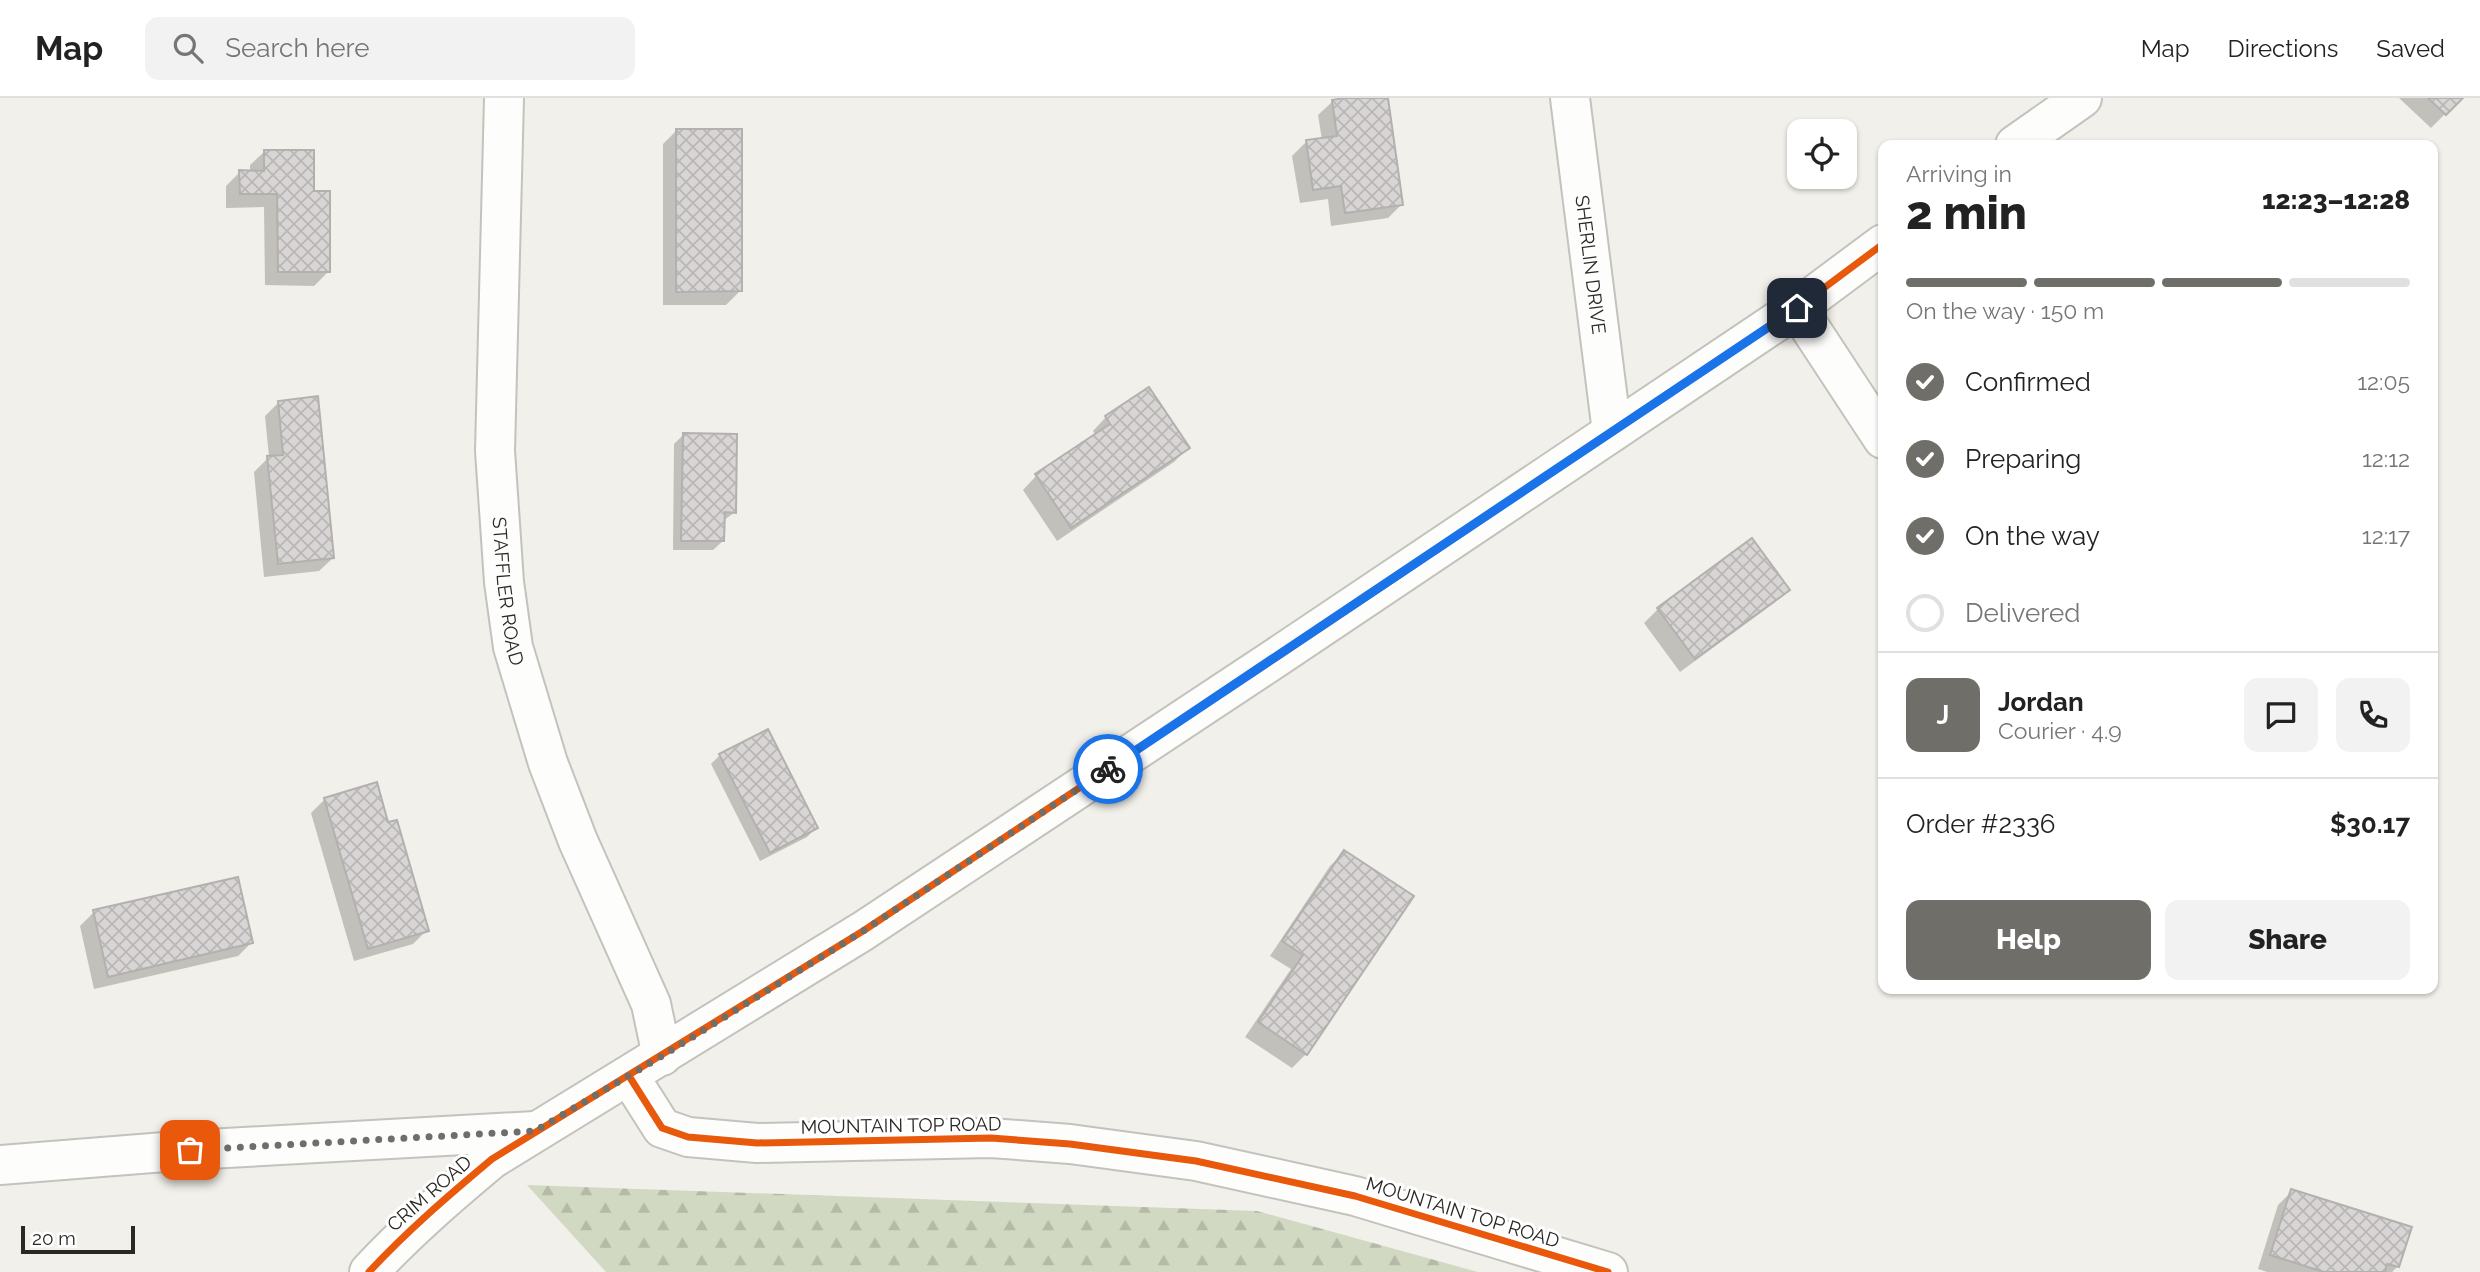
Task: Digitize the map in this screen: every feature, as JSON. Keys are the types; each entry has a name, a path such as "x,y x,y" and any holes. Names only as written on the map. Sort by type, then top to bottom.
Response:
{"street":[{"name":"STAFFLER ROAD","path":"504,98 495,451 504,582 513,647 548,763 578,841 651,1004 662,1056"},
{"name":"SHERLIN DRIVE","path":"1570,98 1612,432"},
{"path":"2022,140 2082,98"},
{"name":"CRIM ROAD","path":"369,1272 394,1245 492,1160 863,931 1797,308 1878,247"},
{"path":"1797,308 1878,431"},
{"name":"MOUNTAIN TOP ROAD","path":"629,1076 662,1128 688,1137 757,1143 991,1138 1070,1144 1196,1161 1355,1196 1608,1272"},
{"path":"0,1165 190,1150 535,1131"}],"green space":[{"path":"527,1185 1257,1211 1478,1272 606,1272"}],"building":[{"path":"1388,98 1403,205 1345,213 1341,186 1313,190 1306,140 1337,136 1332,100"},
{"path":"2428,98 2463,98 2446,115"},
{"path":"676,129 742,129 742,291 676,292"},
{"path":"264,150 314,150 314,191 330,191 330,272 278,272 277,194 240,194 239,170 264,171"},
{"path":"1149,387 1190,448 1071,528 1035,474 1110,424 1105,416"},
{"path":"318,396 334,558 278,564 267,456 283,455 278,401"},
{"path":"683,433 737,434 736,513 725,512 724,541 681,541"},
{"path":"1752,538 1790,590 1695,659 1657,608"},
{"path":"768,729 818,828 770,853 719,754"},
{"path":"377,782 388,822 397,820 429,931 368,949 324,798"},
{"path":"1344,850 1414,896 1307,1055 1258,1022 1303,955 1282,941"},
{"path":"238,877 253,943 108,977 93,910"},
{"path":"2291,1189 2412,1227 2399,1267 2387,1264 2385,1272 2324,1272 2270,1255"}],"cycle path":[{"path":"369,1272 413,1228 492,1159 863,931 1797,308 1878,248"},
{"path":"629,1076 662,1128 688,1137 757,1143 991,1138 1070,1144 1196,1161 1355,1196 1608,1272"}],"way so far":[{"path":"190,1150 535,1131 863,931 1108,769"}],"route":[{"path":"1108,769 1797,308"}]}
